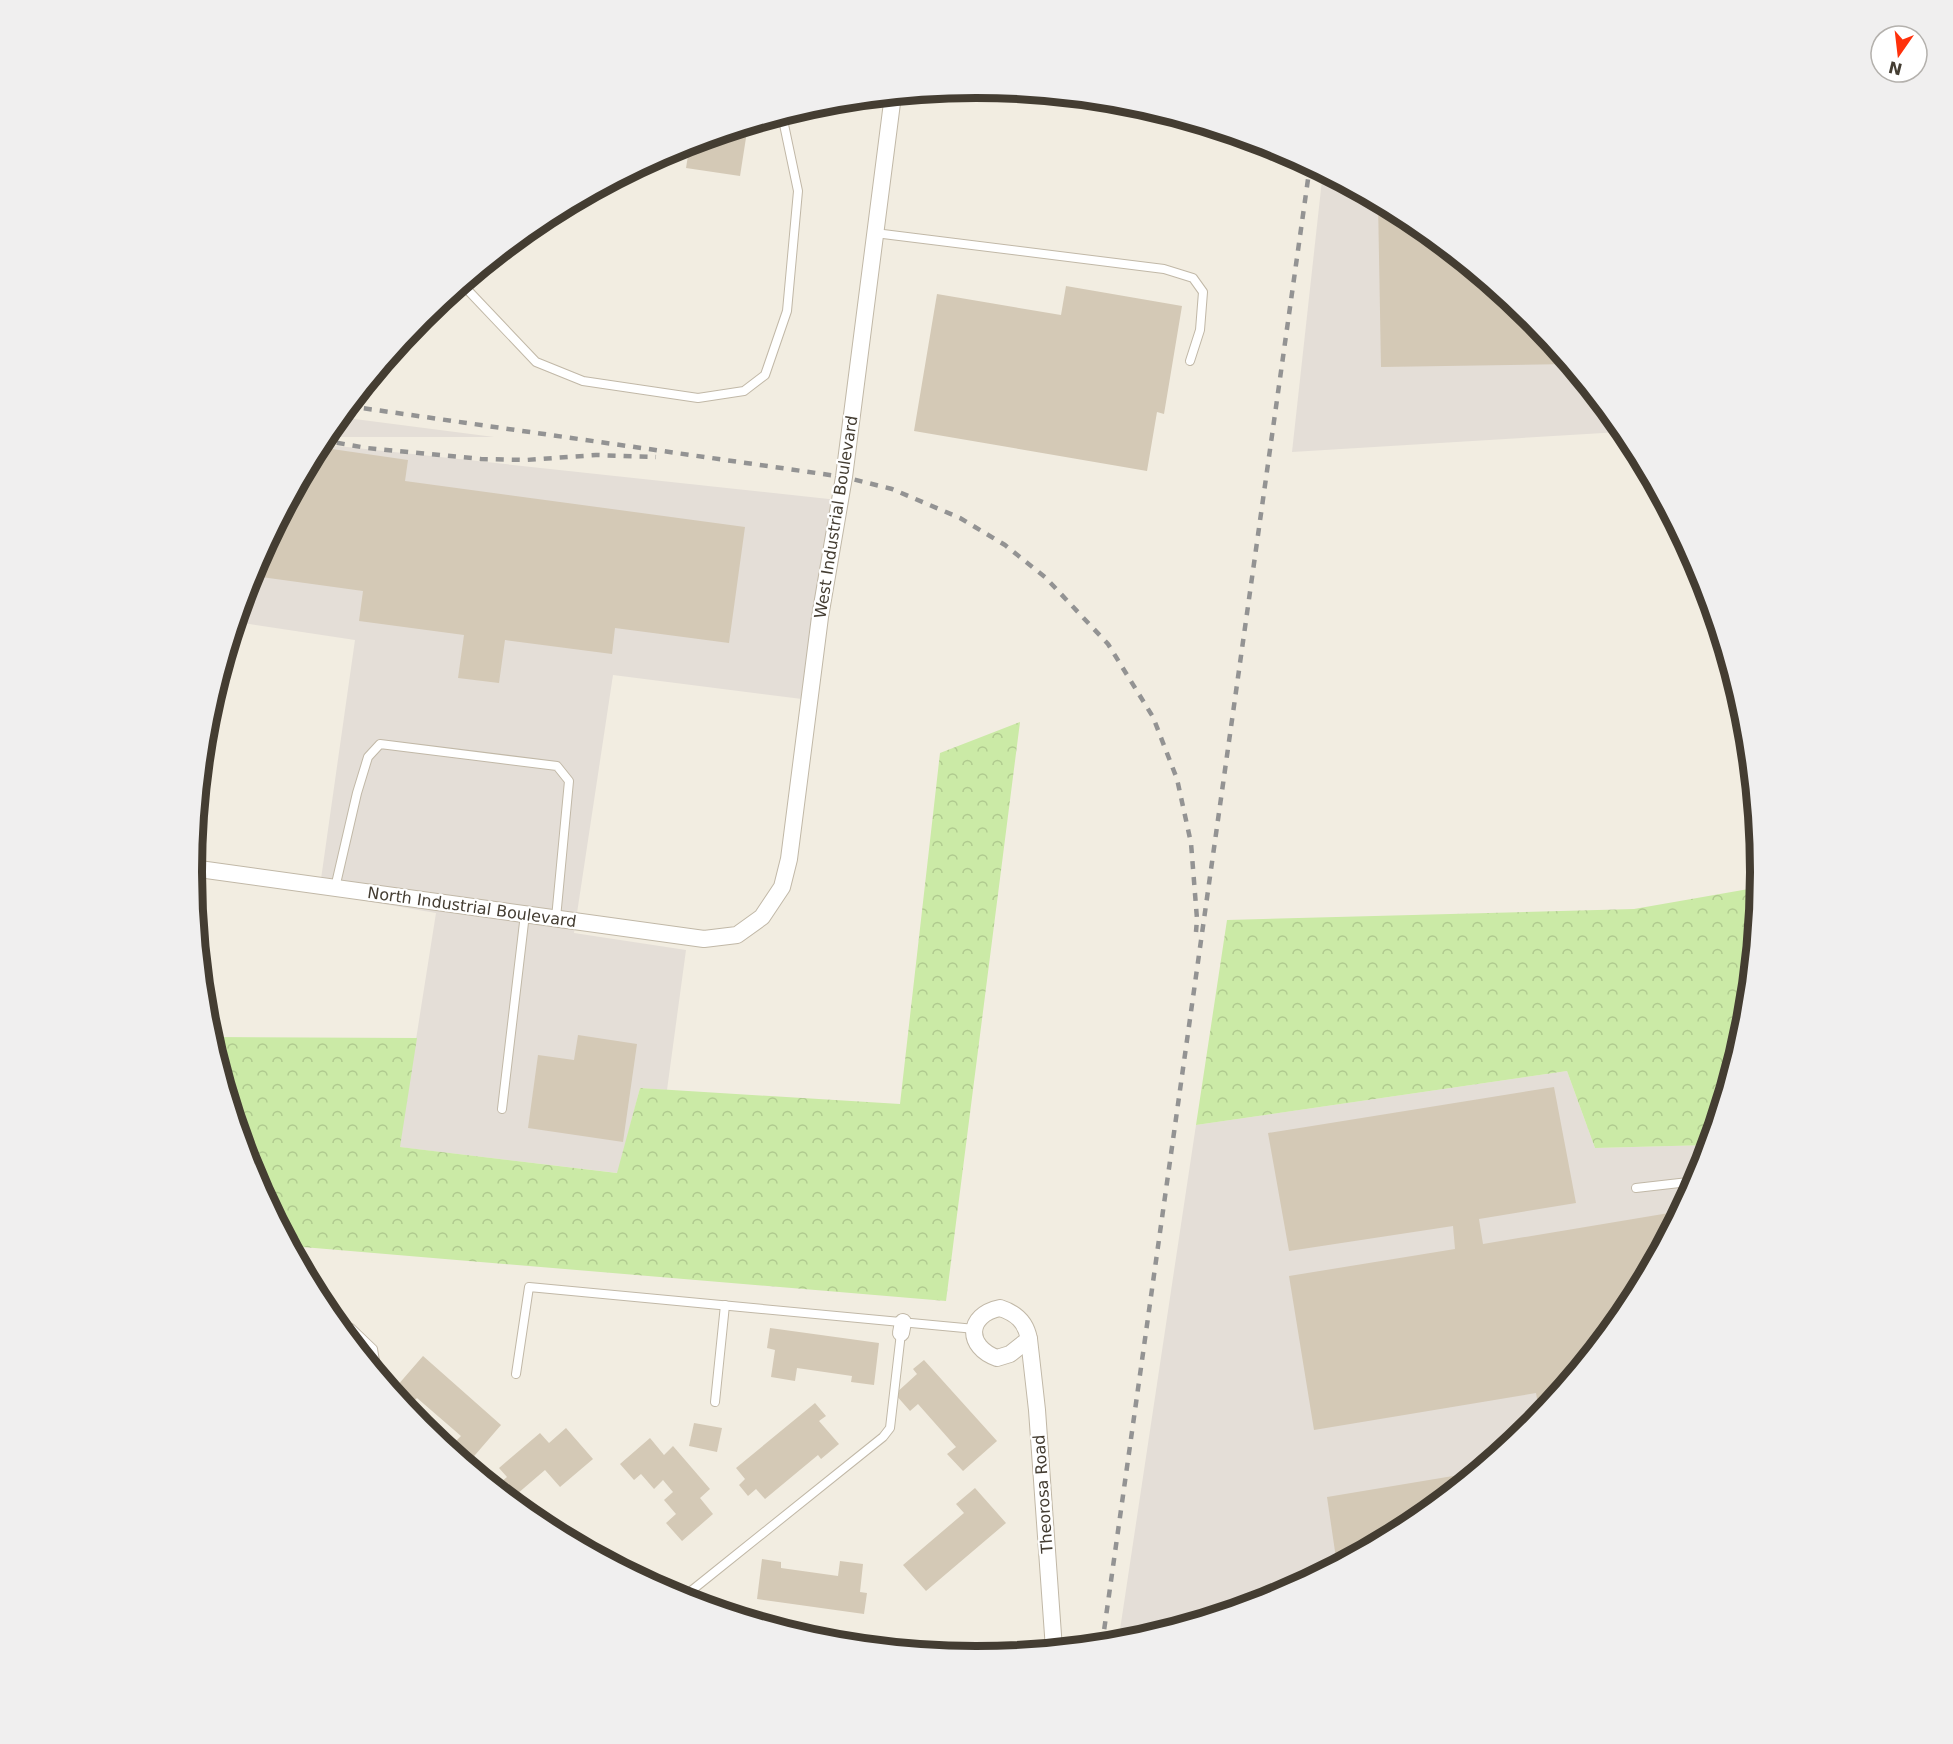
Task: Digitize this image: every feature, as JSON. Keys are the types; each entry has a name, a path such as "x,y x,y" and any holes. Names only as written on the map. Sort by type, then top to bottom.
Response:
{"street":[{"name":"West Industrial Boulevard","path":"749,926 762,917 782,887 789,859 820,617 844,477 892,102"},
{"name":"North Industrial Boulevard","path":"202,869 704,939 737,935 749,926"},
{"path":"1000,1308 1020,1318 1029,1339 1010,1354 997,1358 981,1351 976,1343 975,1329 982,1315 1000,1308"},
{"name":"Theorosa Road","path":"1029,1339 1037,1410 1054,1642"}],"lane":[{"path":"467,289 536,362 583,381 699,398 744,391 765,375 787,311 798,192 783,122"},
{"path":"875,233 1164,269 1193,278 1203,292 1200,330 1190,361"},
{"path":"335,888 357,793 368,757 380,744 558,766 569,781 556,918"},
{"path":"502,1109 525,914"},
{"path":"1636,1188 1686,1182"},
{"path":"516,1374 529,1287 725,1305 902,1328 975,1329"},
{"path":"715,1402 725,1305"},
{"path":"690,1592 884,1437 890,1428 902,1328"},
{"path":"352,1329 373,1349 375,1359"}],"shaded area":[{"path":"1322,179 1407,228 1487,290 1559,361 1613,432 1292,452"},
{"path":"350,418 494,437 337,437"},
{"path":"331,445 838,500 810,700 613,675 574,933 686,950 667,1090 640,1088 618,1173 399,1147 436,913 319,893 355,640 243,623 282,529"},
{"path":"1567,1071 1595,1148 1701,1145 1671,1215 1620,1302 1559,1383 1487,1454 1407,1516 1319,1567 1273,1588 1225,1605 1177,1620 1119,1633 1196,1125"}],"green space":[{"path":"1020,722 946,1301 299,1247 282,1215 243,1121 220,1037 417,1038 400,1147 617,1173 640,1088 900,1104 940,753"},
{"path":"1750,889 1744,973 1736,1023 1725,1072 1701,1145 1595,1148 1567,1071 1196,1125 1227,920 1634,909"}],"building":[{"path":"747,133 740,176 686,168 688,153"},
{"path":"1378,210 1448,258 1487,290 1524,324 1562,364 1381,367"},
{"path":"1066,286 1182,306 1164,414 1157,412 1147,471 914,431 937,294 1061,315"},
{"path":"329,449 408,460 405,481 745,527 729,643 615,628 612,654 505,640 499,683 458,678 464,635 359,621 363,591 261,577 282,529"},
{"path":"578,1035 637,1044 623,1142 528,1128 538,1055 574,1060"},
{"path":"1554,1087 1576,1203 1479,1219 1483,1244 1672,1212 1620,1302 1591,1343 1538,1405 1536,1393 1314,1430 1289,1276 1455,1249 1453,1226 1289,1251 1268,1133"},
{"path":"770,1328 879,1343 874,1385 851,1382 852,1376 797,1368 795,1381 771,1377 775,1350 767,1348"},
{"path":"423,1356 501,1425 472,1459 454,1443 461,1436 417,1398 414,1401 397,1386"},
{"path":"924,1360 997,1441 963,1471 947,1454 956,1447 918,1404 910,1411 895,1394 917,1374 913,1369"},
{"path":"815,1403 826,1416 819,1421 839,1444 821,1459 818,1455 765,1499 756,1489 748,1496 739,1485 745,1479 736,1468"},
{"path":"694,1423 722,1428 717,1452 689,1446"},
{"path":"566,1428 593,1459 560,1487 545,1470 517,1494 501,1482 507,1477 499,1468 540,1433 549,1443"},
{"path":"650,1438 664,1455 673,1446 710,1489 700,1498 713,1514 682,1541 666,1523 676,1514 664,1500 673,1492 663,1480 654,1489 641,1474 634,1480 620,1464"},
{"path":"1462,1474 1407,1516 1336,1558 1327,1497"},
{"path":"975,1488 1006,1523 926,1591 903,1565 964,1513 956,1504"},
{"path":"762,1559 781,1562 781,1568 838,1576 840,1561 863,1564 860,1592 867,1593 864,1614 757,1599"}],"railway":[{"path":"1103,1636 1309,172"},
{"path":"358,407 844,477 892,489 960,518 1005,545 1045,577 1108,644 1153,717 1177,779 1191,843 1196,932"},
{"path":"333,442 367,448 481,459 526,460 596,455 656,457"}]}
